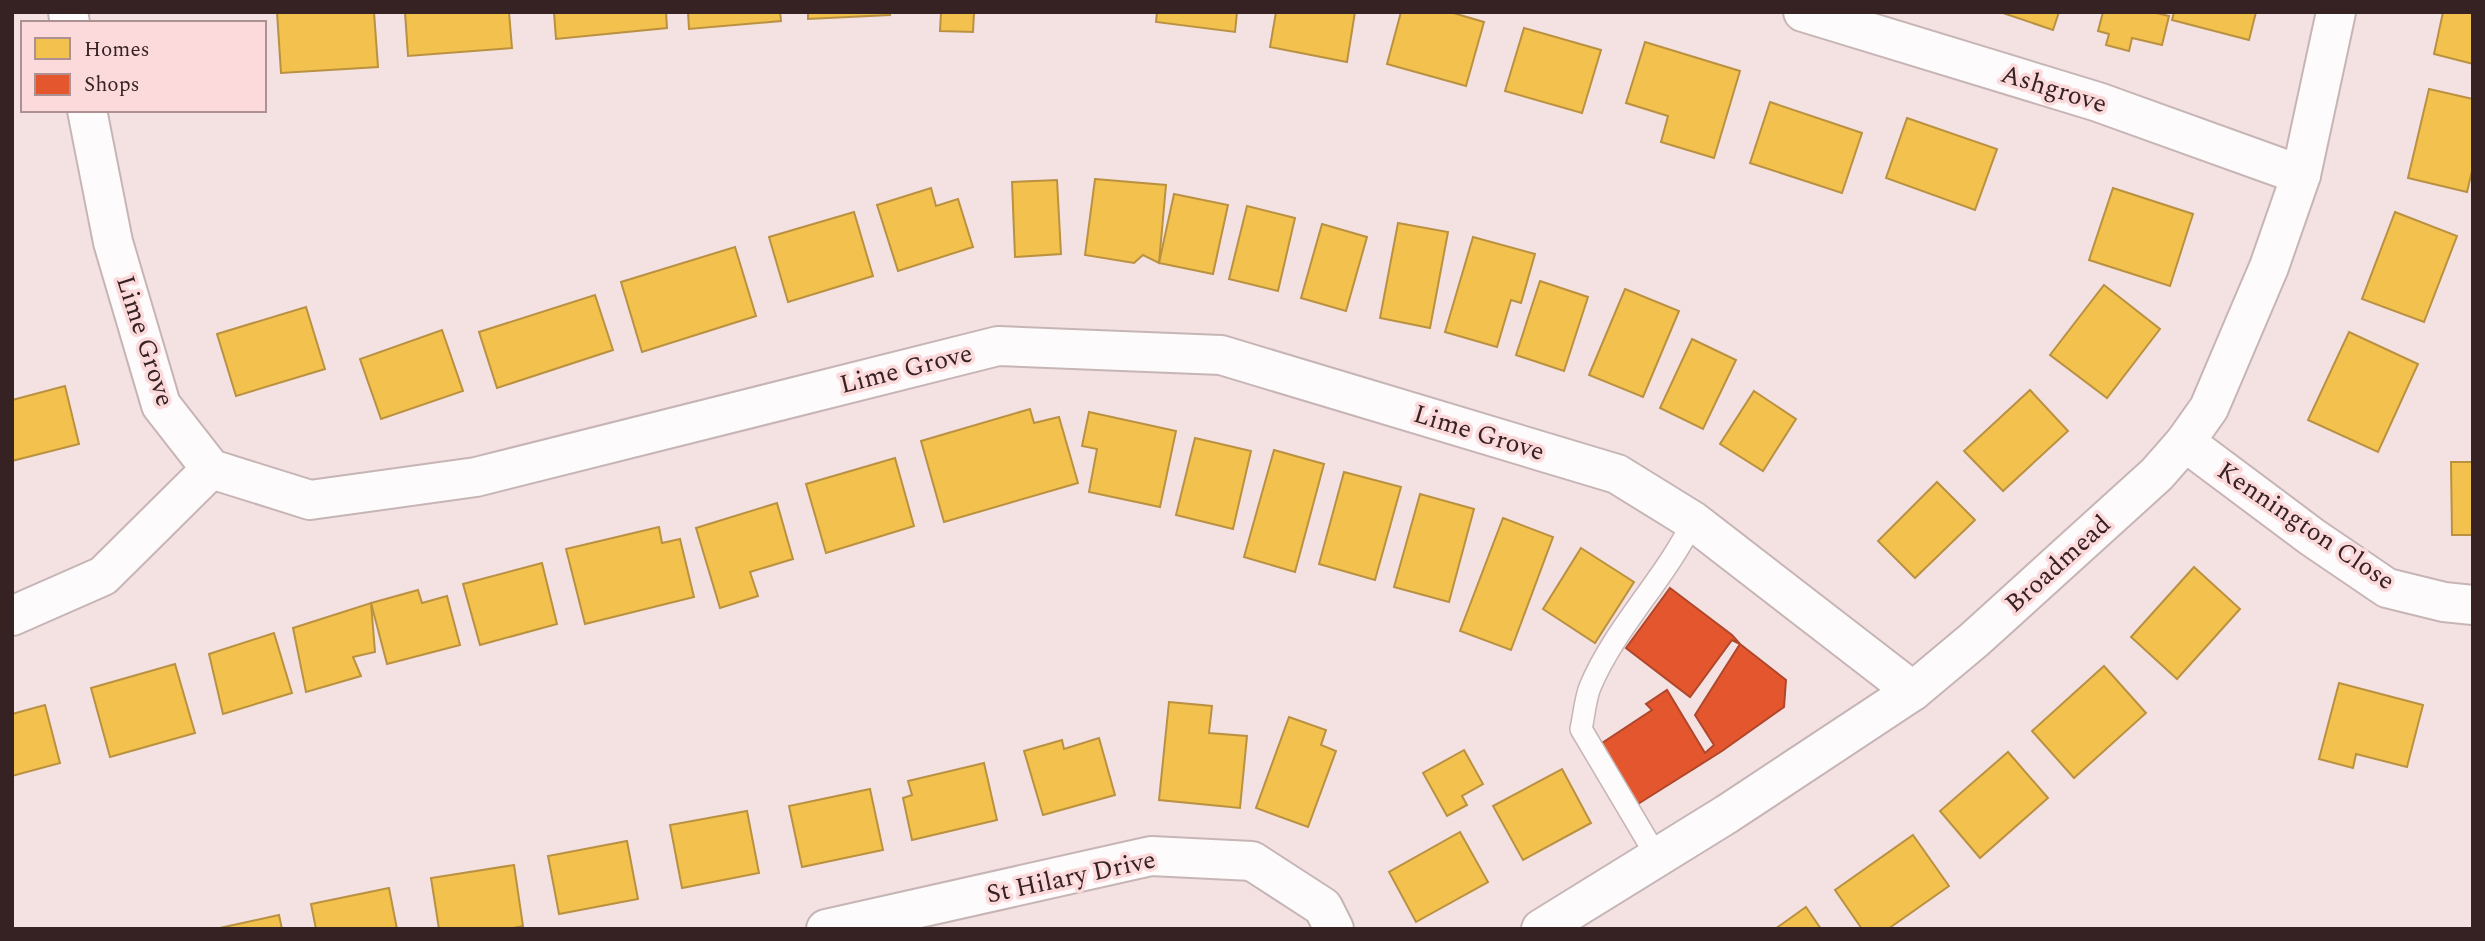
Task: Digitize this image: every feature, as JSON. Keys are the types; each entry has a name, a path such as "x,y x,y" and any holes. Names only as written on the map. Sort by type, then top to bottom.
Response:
{"street":[{"name":"Ashgrove","path":"1803,12 2098,102 2301,175"},
{"name":"Broadmead","path":"1541,929 1727,814 1913,691 1974,640 2157,474 2185,442 2209,408 2269,267 2301,175 2336,12"},
{"name":"Lime Grove","path":"88,112 113,242 161,405 211,469 310,500 476,477 998,346 1222,355 1617,474 1693,521 1913,691"},
{"name":"Kennington Close","path":"2185,442 2312,537 2387,588 2444,602 2473,605"},
{"path":"12,616 103,576 211,469"},
{"name":"St Hilary Drive","path":"826,929 1151,856 1252,861 1323,907 1334,929"}],"lane":[{"path":"1657,857 1581,729 1590,688 1631,614 1693,521"}],"building: Homes":[{"path":"277,12 374,12 378,67 281,73"},
{"path":"405,12 509,12 512,48 408,56"},
{"path":"554,12 666,12 667,28 556,39"},
{"path":"688,12 780,12 781,21 689,29"},
{"path":"808,12 890,12 890,15 808,19"},
{"path":"941,12 974,12 973,32 940,31"},
{"path":"1157,12 1237,12 1235,32 1156,22"},
{"path":"1276,12 1355,12 1347,62 1270,47"},
{"path":"1401,12 1450,12 1484,22 1466,86 1387,64"},
{"path":"2000,12 2059,12 2053,30"},
{"path":"2103,12 2152,12 2169,16 2162,45 2132,38 2129,51 2106,45 2109,34 2098,31"},
{"path":"2174,12 2256,12 2249,40 2172,20"},
{"path":"2443,12 2473,12 2473,64 2434,54"},
{"path":"1524,28 1601,50 1582,113 1505,91"},
{"path":"1645,42 1740,71 1714,158 1661,142 1668,116 1626,103"},
{"path":"2429,89 2473,99 2473,167 2467,192 2408,178"},
{"path":"1770,102 1862,133 1842,193 1750,163"},
{"path":"1907,118 1997,149 1975,210 1886,178"},
{"path":"1095,179 1166,185 1159,263 1143,255 1134,263 1085,255"},
{"path":"1057,180 1061,254 1015,257 1012,182"},
{"path":"931,188 936,206 958,199 973,247 898,271 877,205"},
{"path":"2113,188 2193,214 2170,286 2089,260"},
{"path":"1174,194 1228,205 1213,274 1159,263"},
{"path":"1247,206 1295,218 1278,291 1229,279"},
{"path":"854,212 873,276 788,302 769,237"},
{"path":"2395,212 2457,236 2424,322 2362,299"},
{"path":"1398,223 1448,232 1430,328 1380,318"},
{"path":"1322,224 1367,237 1346,311 1301,298"},
{"path":"1473,237 1535,254 1521,303 1511,300 1497,347 1445,332"},
{"path":"735,247 756,316 642,352 621,282"},
{"path":"1540,281 1588,297 1564,371 1516,355"},
{"path":"2104,285 2160,329 2107,398 2050,355"},
{"path":"1625,289 1679,311 1643,397 1589,375"},
{"path":"595,295 613,350 497,388 479,332"},
{"path":"306,307 325,369 236,396 217,334"},
{"path":"442,330 463,391 381,419 360,359"},
{"path":"2349,332 2418,364 2378,452 2308,420"},
{"path":"1692,339 1736,360 1703,429 1660,408"},
{"path":"65,386 79,444 12,461 12,400"},
{"path":"2030,390 2068,431 2003,491 1964,451"},
{"path":"1754,391 1796,419 1763,471 1720,444"},
{"path":"1030,409 1034,423 1059,417 1078,483 944,522 921,441"},
{"path":"1089,412 1176,431 1160,507 1089,492 1097,449 1082,446"},
{"path":"1195,438 1251,451 1233,529 1176,515"},
{"path":"1274,450 1324,464 1295,572 1244,557"},
{"path":"895,458 914,526 826,553 806,484"},
{"path":"2451,462 2473,462 2473,535 2452,535"},
{"path":"1344,472 1401,487 1375,580 1319,564"},
{"path":"1937,482 1975,520 1915,578 1878,541"},
{"path":"1420,494 1474,509 1449,602 1394,587"},
{"path":"777,503 793,559 750,572 758,596 720,608 696,528"},
{"path":"1503,518 1553,537 1511,650 1460,631"},
{"path":"659,527 662,543 680,539 694,597 585,624 566,549"},
{"path":"1581,548 1634,582 1595,643 1543,609"},
{"path":"542,563 557,624 480,645 463,584"},
{"path":"2194,567 2240,609 2177,679 2131,637"},
{"path":"418,590 422,603 447,596 460,645 387,664 371,603"},
{"path":"371,603 375,652 353,657 361,676 306,692 293,628"},
{"path":"274,633 292,693 223,714 209,654"},
{"path":"175,664 195,733 110,757 91,688"},
{"path":"2104,666 2146,713 2074,778 2032,731"},
{"path":"2339,683 2423,705 2407,767 2356,754 2353,768 2319,759"},
{"path":"1169,702 1212,706 1209,733 1247,736 1240,808 1159,800"},
{"path":"45,705 60,763 12,776 12,714"},
{"path":"1289,717 1326,730 1321,745 1336,751 1308,827 1256,808"},
{"path":"1099,738 1115,795 1043,815 1024,751 1062,740 1064,749"},
{"path":"1464,750 1483,784 1462,796 1467,805 1447,816 1423,773"},
{"path":"2008,752 2048,798 1980,858 1940,811"},
{"path":"984,763 997,820 912,840 903,798 912,795 908,781"},
{"path":"1562,769 1591,823 1523,860 1493,806"},
{"path":"870,789 883,850 802,867 789,806"},
{"path":"747,811 759,873 682,888 670,825"},
{"path":"1460,832 1488,882 1416,922 1389,872"},
{"path":"1913,835 1949,886 1888,929 1862,929 1835,890"},
{"path":"627,841 638,899 559,914 548,856"},
{"path":"514,865 523,926 508,929 439,929 431,878"},
{"path":"389,888 397,929 316,929 311,904"},
{"path":"1806,907 1821,929 1775,929"},
{"path":"279,915 282,929 215,929"}],"building: Shops":[{"path":"1670,588 1740,644 1732,640 1690,697 1626,648"},
{"path":"1740,644 1786,680 1784,707 1722,751 1638,804 1599,745 1652,710 1646,704 1667,690 1705,753 1714,745 1695,715"}]}
